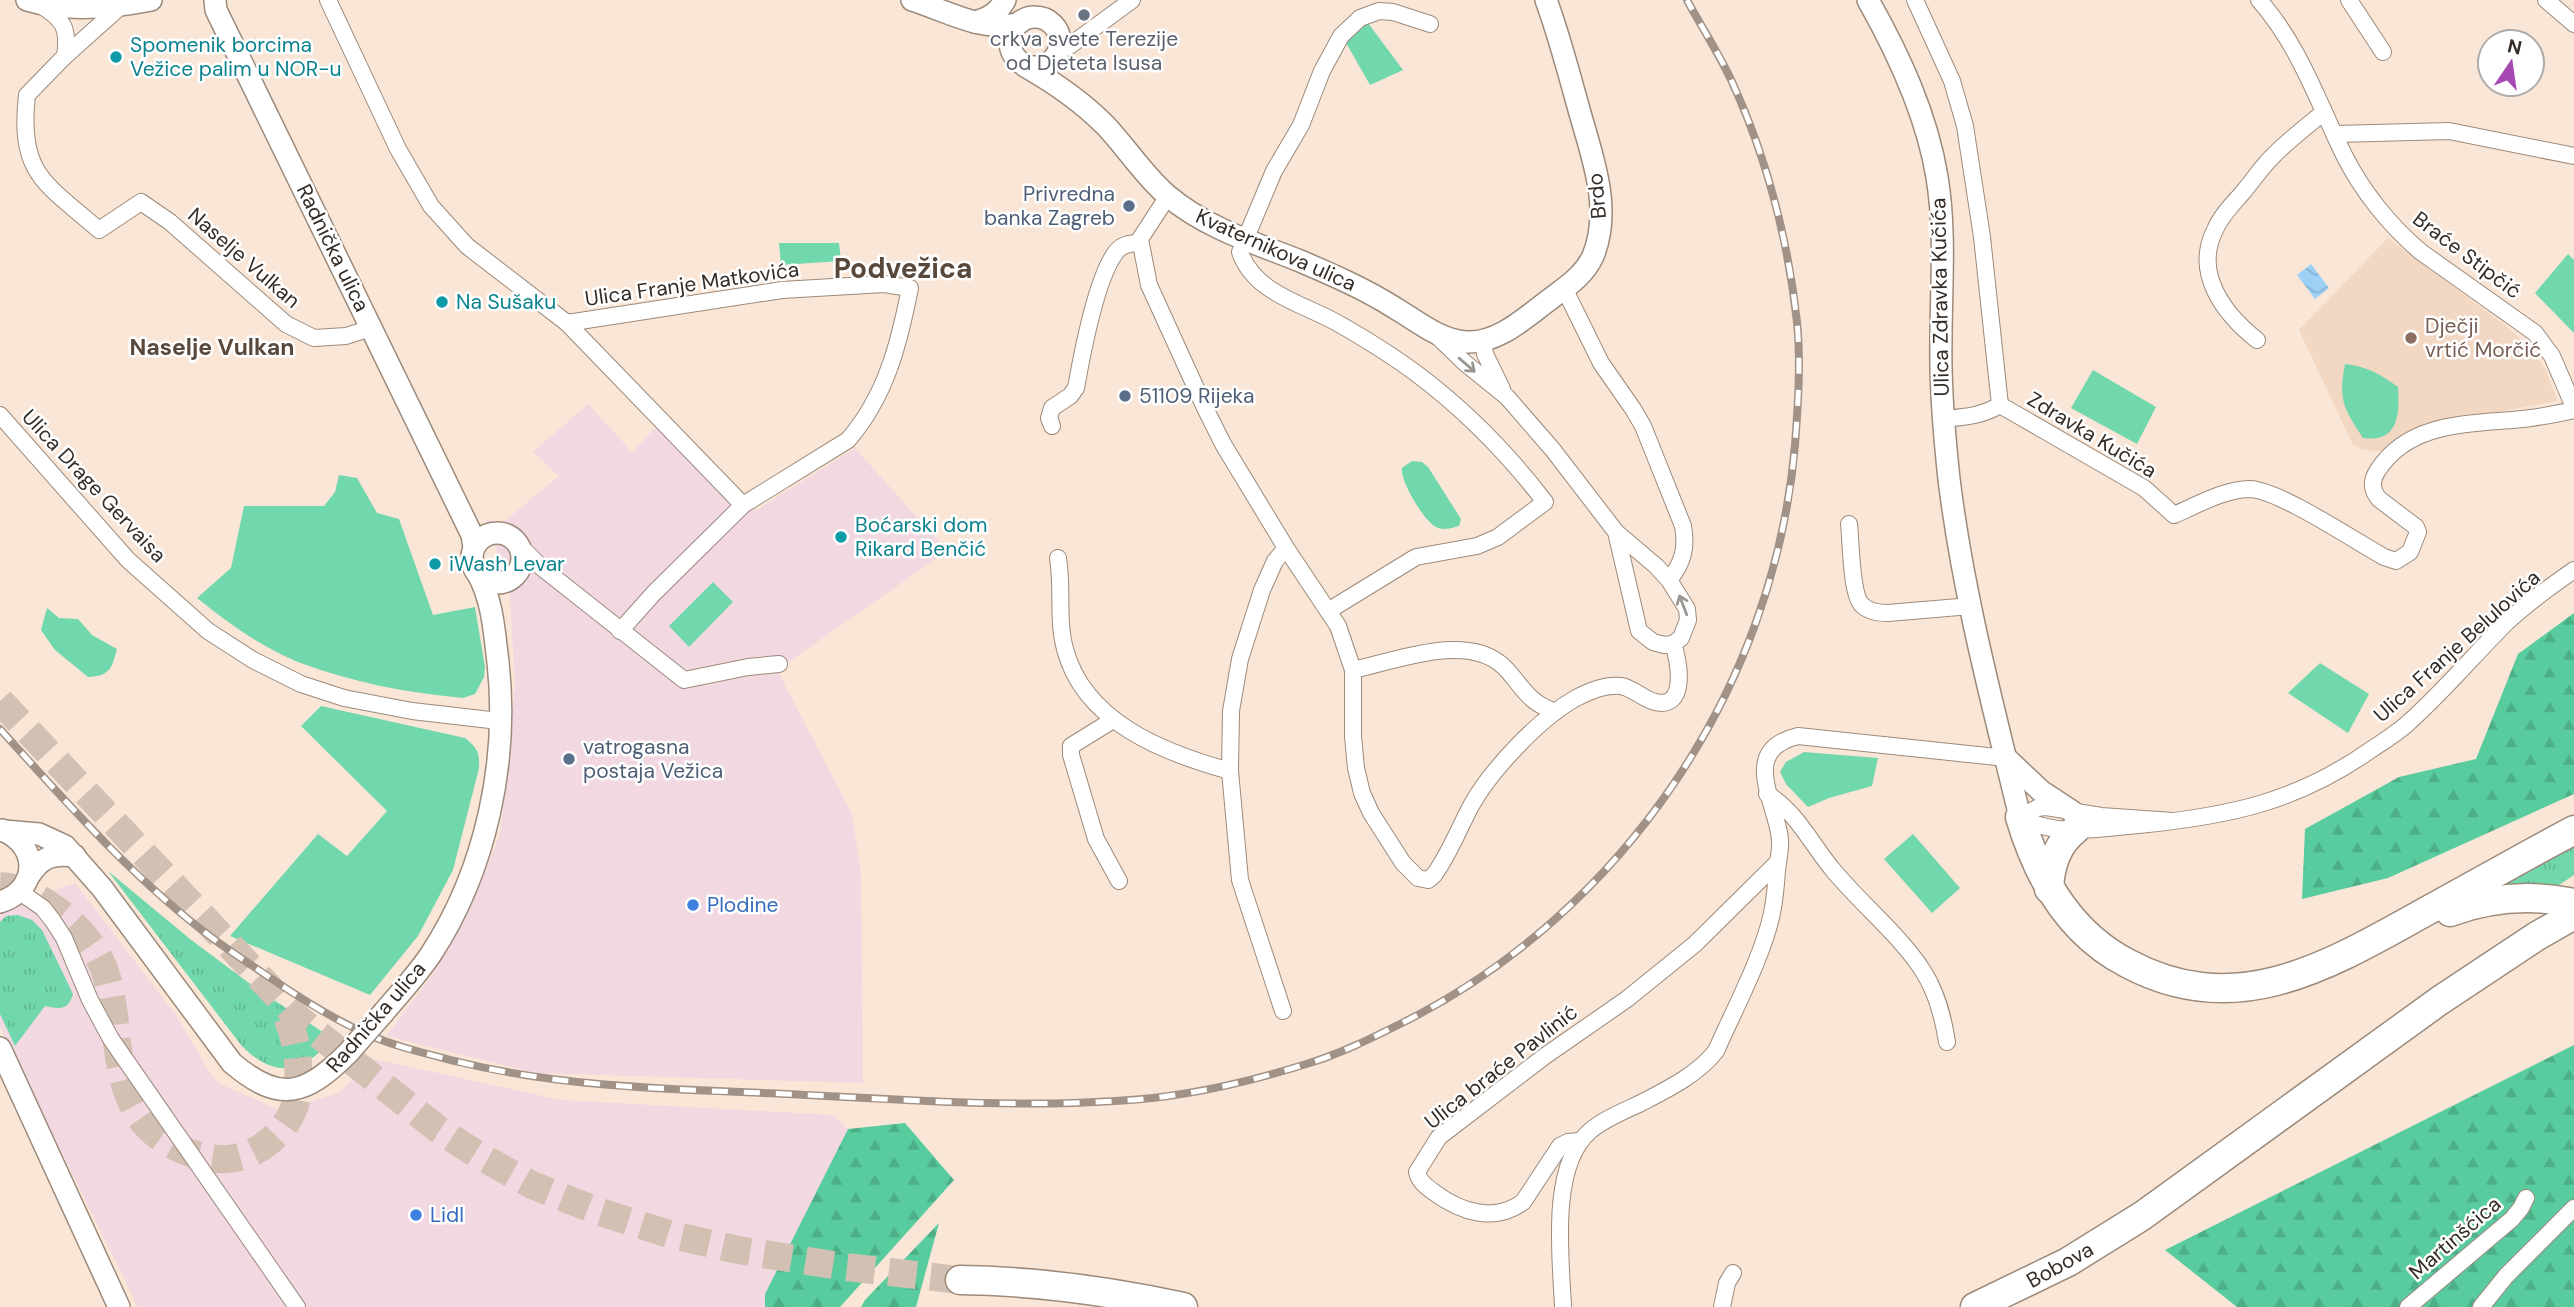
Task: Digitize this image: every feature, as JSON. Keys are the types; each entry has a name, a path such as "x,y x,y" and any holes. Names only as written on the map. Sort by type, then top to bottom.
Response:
{"highway":[{"path":"2020,817 2030,848 2049,889 2070,917 2105,951 2138,970 2157,977 2195,987 2224,989 2278,982 2326,965 2574,830"},
{"path":"2049,889 2052,866 2074,821"},
{"path":"2375,940 2465,906 2497,899 2518,897 2574,903"},
{"name":"Bobova","path":"1975,1307 2068,1262 2142,1216 2423,1013 2537,936 2574,915"},
{"path":"960,1280 1086,1289 1183,1307"}],"main road":[{"path":"33,2 61,6 121,6 151,0"},
{"name":"Radnička ulica","path":"2,830 27,832 65,846 102,888 225,1054 252,1080 267,1087 283,1089 304,1086 320,1079 348,1053 431,954 455,911 473,869 492,797 498,760 500,688 492,609 486,589 472,565 472,535 216,10 215,0"},
{"name":"Kvaternikova ulica","path":"912,0 954,17 997,26 1023,14 1041,17 1055,26 1063,51 1062,75 1074,96"},
{"path":"975,22 990,17 1005,0"},
{"name":"Brdo","path":"1483,340 1517,324 1581,275 1592,257 1600,225 1601,196 1563,47 1546,0"},
{"name":"Ulica Zdravka Kučića","path":"1868,0 1889,37 1910,84 1928,137 1937,176 1943,224 1941,385 1955,517 1971,606 2020,817"},
{"path":"1023,14 1009,39 1019,61 1032,68 1047,65 1063,51"},
{"name":"Kvaternikova ulica","path":"954,17 1074,96 1168,196 1194,214 1244,240 1355,285 1430,330 1452,340 1483,340"},
{"name":"Radnička ulica","path":"452,496 471,522 492,533 508,535 517,543 531,567 496,587 492,609"},
{"path":"474,547 484,536 492,533"},
{"path":"478,574 489,582 503,582"},
{"path":"2006,758 2074,821"},
{"name":"Radnička ulica","path":"2,830 14,836 28,854 30,865 12,895"},
{"path":"12,895 43,859 52,855 75,856"},
{"path":"0,1048 119,1307"}],"street":[{"name":"Ulica Franje Matkovića","path":"328,0 398,149 431,206 467,246 567,323 743,505"},
{"path":"1063,51 1132,0"},
{"name":"Zdravka Kučića","path":"1915,0 1952,81 1965,126 1982,237 2000,405"},
{"name":"Braće Stipčić","path":"2259,0 2277,19 2336,134 2344,155 2369,194 2403,237 2535,333 2552,356 2574,409 2532,418 2454,425 2432,430 2407,441 2373,477"},
{"path":"2349,0 2383,52"},
{"path":"2546,0 2574,24"},
{"path":"33,2 60,20 66,30 69,52"},
{"path":"61,6 70,15 75,26 69,52"},
{"path":"69,52 121,6"},
{"path":"1328,611 1416,557 1478,546 1498,537 1545,502 1481,430 1421,377 1340,324 1288,301 1264,284 1243,260 1240,252 1274,171 1301,125 1322,71 1341,36 1360,18 1379,11 1393,12 1430,24"},
{"name":"Naselje Vulkan","path":"69,52 27,95 25,114 28,155 36,173 99,230 141,202 170,222 237,284 286,324 314,338 346,336 372,328"},
{"path":"2257,340 2238,325 2211,287 2208,272 2209,248 2214,230 2273,155 2324,112"},
{"path":"2336,134 2449,131 2574,156"},
{"path":"1168,196 1140,239 1149,285 1196,391 1223,444 1286,548 1338,626 1353,670 1353,736 1362,793 1371,813 1403,863 1418,878 1428,880 1442,865 1485,783 1555,712 1595,688 1609,686 1624,687 1655,702 1664,702 1673,697 1680,682 1680,663 1673,644"},
{"path":"1052,426 1049,418 1052,408 1070,396 1076,388 1090,322 1106,269 1117,250 1127,244 1140,243"},
{"name":"Ulica Franje Matkovića","path":"567,323 782,290 884,284 910,288 901,338 891,368 861,425 848,440 743,505 654,593 620,631"},
{"path":"1564,288 1601,363 1643,426 1683,526 1684,553 1669,580"},
{"name":"Kvaternikova ulica","path":"1430,330 1507,397 1553,450 1616,532 1669,580 1687,609 1688,620 1681,638 1673,644 1653,642 1639,631 1616,532"},
{"name":"Kvaternikova ulica","path":"1483,340 1488,363 1507,397"},
{"name":"Zdravka Kučića","path":"1943,419 1975,416 2000,405"},
{"name":"Zdravka Kučića","path":"2000,405 2144,488 2174,515 2232,491 2258,490 2281,498 2384,557 2396,561 2410,552 2418,532 2416,527 2374,494 2373,477"},
{"name":"Ulica Drage Gervaisa","path":"0,415 128,560 208,631 253,660 301,684 344,698 412,711 499,721"},
{"path":"1849,524 1856,594 1863,607 1877,613 1888,613 1971,606"},
{"path":"1283,1011 1240,880 1230,771 1231,711 1240,659 1262,590 1275,561 1286,548"},
{"path":"1058,558 1065,650 1085,693 1112,720 1196,762 1230,771"},
{"path":"531,567 684,680 748,667 779,664"},
{"name":"Ulica Franje Belulovića","path":"2020,817 2053,830 2074,821 2173,821 2258,806 2292,794 2335,774 2405,726 2509,621 2574,570"},
{"path":"1353,670 1422,653 1468,651 1487,655 1503,665 1536,702 1555,712"},
{"path":"1112,720 1071,746 1071,755 1096,839 1119,881"},
{"name":"Ulica braće Pavlinić","path":"1778,862 1695,944 1627,999 1545,1056 1439,1137 1416,1172 1418,1178 1448,1203 1466,1211 1497,1213 1514,1208 1523,1202 1560,1146 1580,1141 1604,1122 1690,1075 1716,1051 1772,915 1778,862 1780,839 1767,794 1765,772 1772,748 1781,741 1798,736 2006,758"},
{"path":"1767,794 1780,802 1833,870 1923,970 1940,1005 1947,1042"},
{"path":"12,895 43,908 53,921 64,938 90,1000 111,1039 297,1307"},
{"path":"1563,1307 1560,1238 1562,1194 1572,1158 1580,1141"},
{"name":"Martinšćica","path":"2408,1307 2512,1219 2526,1198"},
{"path":"2481,1307 2506,1276 2574,1208"},
{"path":"1722,1307 1727,1283 1733,1273"}],"shaded area":[{"name":"Dječji vrtić Morčić","path":"2388,238 2529,346 2545,369 2558,401 2426,425 2405,435 2383,451 2363,450 2353,445 2299,330"},
{"path":"588,404 632,452 657,426 757,510 855,448 947,551 777,670 852,814 861,873 863,1083 536,1073 386,1036 434,973 480,884 500,834 515,683 509,585 486,519 501,524 559,476 533,452"},
{"path":"75,883 176,1015 211,1074 220,1084 282,1111 338,1093 374,1059 561,1100 833,1115 848,1129 765,1294 765,1307 138,1307 0,1027 0,915 12,904"}],"green space":[{"path":"1368,23 1403,70 1370,85 1345,41"},
{"path":"779,243 839,243 841,261 781,265"},
{"path":"2568,254 2574,260 2574,333 2535,293"},
{"path":"2345,364 2373,372 2398,387 2397,417 2390,431 2384,436 2363,438 2351,419 2344,404 2342,387"},
{"path":"2093,370 2156,407 2137,444 2071,408"},
{"path":"1412,461 1422,462 1428,467 1461,519 1459,526 1445,529 1436,527 1419,509 1402,474 1402,468"},
{"path":"339,475 357,478 377,513 399,519 433,615 475,607 485,667 484,677 475,694 463,698 421,693 379,686 318,669 258,642 197,598 231,568 244,506 324,506 335,492"},
{"path":"713,582 733,602 689,647 669,626"},
{"path":"47,608 59,618 78,619 92,635 117,649 106,673 88,677 55,650 41,630"},
{"path":"2574,613 2574,794 2388,878 2302,899 2305,829 2399,777 2476,759 2518,654"},
{"path":"2320,663 2369,694 2348,733 2288,693"},
{"path":"321,706 465,738 475,747 479,758 479,768 453,870 418,936 370,995 230,936 318,834 347,856 387,811 301,726"},
{"path":"1804,752 1878,758 1872,786 1808,807 1786,784 1780,772 1786,762"},
{"path":"1913,834 1960,888 1932,913 1884,859"},
{"path":"2574,845 2574,875 2556,887 2508,887 2506,882"},
{"path":"108,871 190,939 257,989 332,1038 311,1059 288,1068 265,1063 253,1056 241,1045"},
{"path":"18,915 32,920 42,930 73,994 66,1006 45,1006 15,1046 0,1014 0,922 6,916"},
{"path":"2574,1045 2574,1307 2237,1307 2165,1250"},
{"path":"905,1123 954,1180 840,1307 765,1307 765,1294 848,1129"},
{"path":"939,1223 916,1307 861,1307 865,1300"}],"water":[{"path":"2311,264 2329,288 2315,299 2297,275"}],"tunnel":[{"path":"0,701 299,1019 439,1130 478,1155 532,1185 597,1211 672,1235 738,1250 846,1267 960,1280"},
{"path":"0,886 23,891 52,907 74,925 94,949 107,978 121,1067 131,1101 147,1126 179,1148 216,1159 241,1157 265,1145 284,1126 296,1102 298,1068 294,1037 282,1007"}],"railway":[{"path":"0,729 129,867 215,940 330,1016 378,1039 459,1062 499,1071 621,1086 1033,1104 1163,1097 1210,1089 1280,1072 1355,1046 1404,1022 1483,976 1555,920 1618,855 1674,784 1720,706 1756,623 1781,535 1795,445 1799,368 1797,322 1782,230 1756,141 1728,73 1687,0"}],"place":[{"name":"crkva svete Terezije od Djeteta Isusa","path":"1084,15"},
{"name":"Spomenik borcima Vežice palim u NOR-u","path":"116,57"},
{"name":"Privredna banka Zagreb","path":"1129,206"},
{"name":"Na Sušaku","path":"442,302"},
{"name":"Dječji vrtić Morčić","path":"2411,338"},
{"name":"51109 Rijeka","path":"1125,396"},
{"name":"Boćarski dom Rikard Benčić","path":"841,537"},
{"name":"iWash Levar","path":"435,564"},
{"name":"vatrogasna postaja Vežica","path":"569,759"},
{"name":"Plodine","path":"693,905"},
{"name":"Lidl","path":"416,1215"}],"district":[{"name":"Podvežica","path":"903,268"},
{"name":"Naselje Vulkan","path":"212,347"}]}
